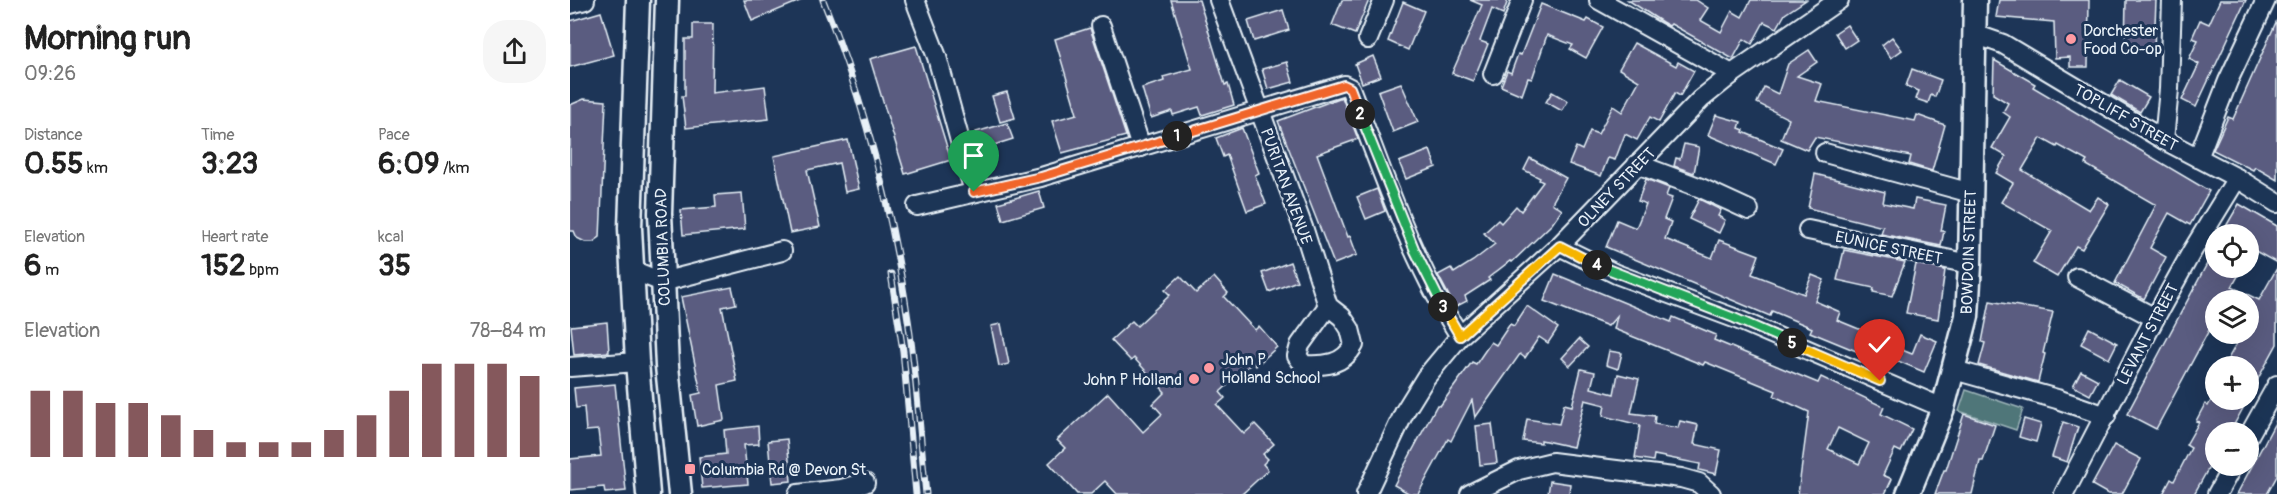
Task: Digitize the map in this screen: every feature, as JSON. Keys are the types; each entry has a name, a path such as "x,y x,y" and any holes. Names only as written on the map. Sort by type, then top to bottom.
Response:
{"main road":[{"name":"COLUMBIA ROAD","path":"638,0 630,228 637,362 648,494"},
{"name":"COLUMBIA ROAD","path":"667,0 660,157 662,282 667,366 680,494"},
{"name":"BOWDOIN STREET","path":"1908,494 1943,408 1967,316 1970,264 1974,0"}],"street":[{"path":"570,4 585,0"},
{"path":"915,0 937,57 974,192"},
{"name":"PURITAN AVENUE","path":"1219,0 1304,230 1328,306"},
{"path":"1368,39 1384,0"},
{"path":"1492,74 1522,0"},
{"path":"1599,0 1732,75"},
{"name":"OLNEY STREET","path":"1366,494 1405,411 1432,370 1460,336 1560,246 1701,99 1839,0"},
{"path":"2164,140 2169,89 2172,0"},
{"path":"2198,158 2228,81 2266,0"},
{"path":"1101,26 1141,147"},
{"name":"TOPLIFF STREET","path":"1974,34 2003,44 2164,140 2237,178 2277,203"},
{"path":"918,206 1041,177 1344,85 1350,88 1415,251 1460,336"},
{"path":"1825,153 1971,193"},
{"path":"1637,164 1701,188 1749,210"},
{"name":"LEVANT STREET","path":"2064,494 2106,416 2128,366 2237,178"},
{"name":"EUNICE STREET","path":"1808,230 1970,264"},
{"path":"1560,246 1616,274 1734,318 1943,408"},
{"path":"632,270 662,282 782,251"},
{"path":"2077,277 2155,318"},
{"path":"570,367 637,362"},
{"path":"1954,370 2057,399 2106,416"},
{"path":"2256,422 2277,385"},
{"path":"1470,494 1519,470 1552,462 1681,478 1699,483 1711,494"},
{"path":"2217,494 2227,476"},
{"path":"798,494 842,492 864,483"}],"green space":[{"path":"1966,390 2023,409 2016,430 1959,411"}],"building":[{"path":"744,0 802,0 752,21"},
{"path":"1171,0 1199,0 1225,85 1228,84 1234,105 1202,115 1199,107 1173,115 1172,111 1151,118 1142,88 1164,81 1163,77 1192,69"},
{"path":"1342,0 1369,0 1355,34 1332,25"},
{"path":"1470,0 1508,0 1503,14 1492,9 1480,41 1488,44 1473,81 1452,73 1482,5"},
{"path":"1628,0 1696,0 1708,8 1700,20 1721,32 1732,11 1742,17 1751,0 1806,0 1785,14 1777,28 1764,22 1752,44 1744,39 1733,59 1671,24 1669,26"},
{"name":"Dorchester Food Co-op","path":"1999,0 2089,0 2088,67 2070,67 2070,57 2055,58 2054,22 1996,17"},
{"path":"2126,0 2156,0 2154,49 2125,48"},
{"path":"2220,0 2246,0 2196,107 2182,100 2199,64 2189,59 2198,40 2192,38 2200,20 2209,24"},
{"path":"1403,2 1424,11 1408,50 1388,41"},
{"path":"1541,4 1586,22 1588,19 1603,27 1586,58 1570,49 1573,45 1547,35 1532,79 1528,78 1522,95 1501,86 1507,71 1511,73 1518,54 1521,55"},
{"path":"1283,10 1289,30 1254,41 1248,21"},
{"path":"601,12 614,55 570,67 570,21"},
{"path":"2277,20 2277,180 2255,167 2253,170 2213,150 2228,117 2233,119"},
{"path":"693,24 713,24 712,93 765,86 769,119 686,128 682,96 685,96 685,39 693,39"},
{"path":"1847,25 1857,40 1845,48 1835,33"},
{"path":"1090,28 1126,136 1062,153 1052,121 1077,114 1055,39"},
{"path":"1892,37 1902,50 1891,58 1882,45"},
{"path":"1634,43 1676,66 1678,62 1694,71 1680,96 1675,93 1659,122 1650,117 1637,140 1625,134 1615,160 1608,158 1601,176 1569,164 1576,147 1582,150 1590,131 1598,134 1613,106 1622,112 1639,81 1619,69"},
{"path":"916,46 951,160 905,174 870,59"},
{"path":"1809,50 1817,62 1797,76 1822,84 1816,101 1915,121 1917,115 1945,125 1932,171 1909,164 1911,156 1815,137 1807,150 1781,139 1789,119 1757,103 1764,87 1778,94 1788,64"},
{"path":"1373,56 1381,76 1362,83 1355,64"},
{"path":"1994,60 2035,84 2033,87 2209,191 2190,225 2169,213 2150,248 2166,257 2144,299 2115,283 2156,205 2085,164 2087,161 2041,138 2022,170 2089,210 2098,197 2109,204 2082,249 2076,246 2057,277 2033,263 2052,231 2001,202 2013,183 1996,173 2006,156 1992,148 2010,117 2003,112 2008,103 1993,94"},
{"path":"1287,62 1293,82 1268,89 1262,69"},
{"path":"1912,69 1941,80 1935,97 1931,95 1928,103 1916,99 1919,91 1906,86"},
{"path":"2120,80 2149,97 2140,112 2111,95"},
{"path":"1401,83 1418,122 1393,132 1378,91"},
{"path":"1007,92 1015,118 1000,122 992,96"},
{"path":"1552,92 1568,101 1562,111 1546,102"},
{"path":"1342,97 1358,139 1317,154 1357,255 1334,264 1278,121"},
{"path":"584,99 606,101 600,237 593,242 585,242 577,238 574,231 570,231 570,105"},
{"path":"1716,115 1741,122 1739,128 1744,130 1743,132 1783,149 1776,164 1708,135"},
{"path":"1007,123 1013,139 981,149 976,132"},
{"path":"1242,128 1259,173 1255,175 1266,204 1247,211 1227,155 1223,157 1216,138"},
{"path":"848,140 859,189 845,192 839,163 807,170 820,227 790,233 774,156"},
{"path":"1684,144 1699,147 1694,173 1674,166 1676,158 1680,159"},
{"path":"1430,150 1436,167 1406,179 1399,162"},
{"path":"1530,158 1566,178 1552,203 1562,210 1552,224 1512,262 1510,261 1488,278 1490,280 1465,296 1467,301 1455,307 1438,275 1451,268 1454,273 1473,261 1495,244 1484,233 1498,220 1501,223 1516,206 1521,211 1543,182 1524,170"},
{"path":"1815,174 1885,192 1883,203 1913,209 1915,199 1946,205 1941,231 1944,231 1941,246 1881,234 1883,227 1808,208"},
{"path":"1646,179 1669,188 1666,196 1672,198 1664,219 1671,222 1665,239 1712,258 1719,240 1759,255 1752,274 1804,294 1812,275 1824,280 1815,301 1840,312 1837,320 1912,354 1920,334 1937,341 1924,372 1891,358 1888,364 1810,332 1812,328 1772,311 1770,316 1606,247 1617,220 1636,228 1646,204 1638,201"},
{"path":"1377,189 1385,211 1366,219 1357,197"},
{"path":"1039,191 1044,208 1003,220 998,203"},
{"path":"742,193 745,229 683,235 681,210 716,207 715,195"},
{"path":"1699,199 1721,210 1718,216 1725,220 1719,233 1689,219"},
{"path":"2239,204 2277,226 2277,263 2259,253 2259,224 2227,224"},
{"path":"1844,250 1905,262 1892,296 1873,292 1874,288 1837,280"},
{"path":"1290,262 1297,281 1269,292 1262,273"},
{"path":"1916,264 1945,270 1938,319 1906,313"},
{"path":"2205,268 2205,278 2237,278 2232,287 2238,290 2205,290 2205,338 2156,429 2127,414"},
{"path":"2277,268 2277,344 2259,377 2259,356 2230,356 2236,344 2259,344 2259,300"},
{"path":"1555,274 1671,322 1673,317 1716,335 1714,340 1818,383 1821,377 1884,407 1881,414 1912,429 1901,452 1895,449 1883,475 1892,479 1885,494 1798,494 1809,412 1774,396 1776,391 1705,362 1703,365 1614,329 1617,316 1608,326 1544,301","holes":["1838,428 1869,443 1859,464 1828,449"]},
{"name":"John P Holland","path":"1180,276 1196,293 1214,277 1228,293 1224,297 1255,330 1259,326 1277,347 1256,366 1253,362 1220,392 1225,398 1217,405 1244,434 1255,424 1274,444 1263,454 1268,459 1263,464 1268,470 1242,494 1117,494 1105,481 1091,494 1077,494 1049,463 1065,448 1057,440 1108,393 1143,432 1162,414 1153,404 1165,392 1134,358 1131,361 1111,340 1132,321 1137,326 1170,295 1165,290"},
{"path":"732,287 736,304 722,307 737,381 719,385 724,420 697,426 692,395 701,393 681,297"},
{"path":"1990,301 2053,312 2038,382 1979,365 1985,343 1982,342"},
{"path":"1527,306 1558,328 1548,343 1539,337 1525,358 1520,354 1475,418 1472,400 1451,441 1448,439 1418,494 1410,494 1394,485 1437,405 1440,406 1472,362 1476,364 1491,342 1496,345 1510,324 1514,326"},
{"path":"607,322 609,352 574,355 571,326"},
{"path":"1001,324 1009,364 999,366 991,326"},
{"path":"2089,328 2117,343 2109,359 2081,344"},
{"path":"1579,339 1588,347 1570,366 1562,358"},
{"path":"1609,351 1622,353 1618,369 1606,365"},
{"path":"1581,369 1595,372 1591,388 1614,394 1618,374 1639,379 1631,413 1655,416 1654,424 1678,428 1680,421 1698,425 1694,444 1721,450 1716,474 1699,470 1700,464 1654,455 1653,461 1635,458 1640,425 1603,416 1605,405 1585,400 1573,447 1541,440 1541,443 1523,441 1527,419 1559,424 1564,404 1572,406"},
{"path":"2081,371 2098,380 2090,395 2073,386"},
{"path":"615,384 626,491 605,493 604,487 570,490 570,459 601,456 598,430 586,431 584,407 576,408 574,388"},
{"path":"2205,404 2205,410 2242,410 2235,422 2205,422 2205,474 2194,494 2163,494 2171,479 2174,481 2191,448 2186,445 2199,422 2196,421"},
{"path":"1964,414 1995,425 1983,461 1980,461 1972,494 1935,494 1944,470 1946,470"},
{"path":"2024,419 2041,424 2036,442 2019,437"},
{"path":"2277,419 2277,476 2267,494 2237,494 2247,476 2259,476 2259,453"},
{"path":"2063,422 2078,427 2067,462 2052,457"},
{"path":"1492,424 1497,463 1480,465 1476,426"},
{"path":"758,426 759,444 744,445 748,484 702,488 699,457 726,454 724,430"},
{"path":"787,439 791,481 772,483 768,441"},
{"path":"2114,445 2141,459 2122,494 2108,494 2092,485"},
{"path":"1550,481 1570,484 1569,494 1548,494"}],"railway":[{"path":"823,0 854,85 889,216 912,349 926,494"},
{"path":"891,274 903,351 916,494"}],"place":[{"name":"Dorchester Food Co-op","path":"2071,39"},
{"name":"John P Holland School","path":"1209,368"},
{"name":"John P Holland","path":"1194,379"},
{"name":"Columbia Rd @ Devon St","path":"690,469"}],"route":[{"path":"974,192 1041,177 1344,85 1350,88 1415,251 1460,336 1560,246 1616,274 1734,318 1880,381"}]}
